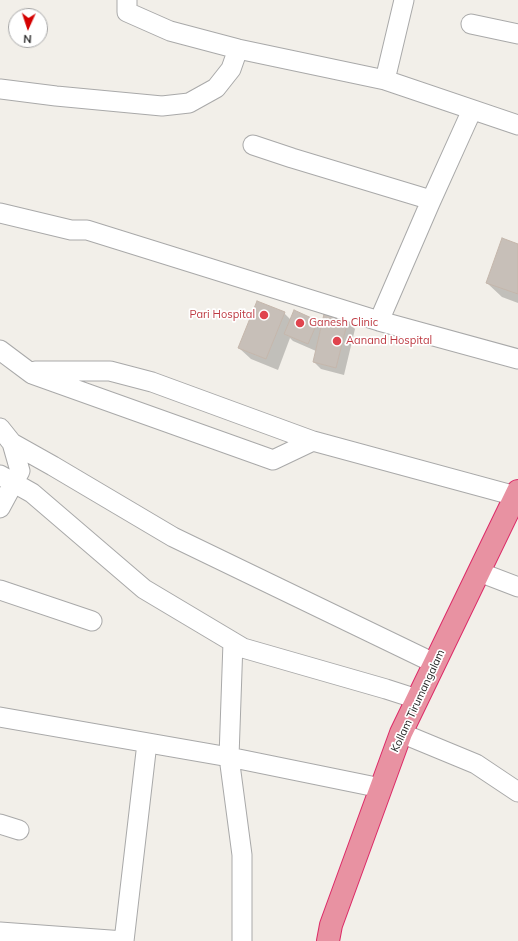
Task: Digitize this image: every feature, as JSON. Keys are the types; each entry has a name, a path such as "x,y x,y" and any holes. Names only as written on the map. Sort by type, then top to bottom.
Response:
{"highway":[{"name":"Kollam Tirumangalam","path":"328,941 331,925 401,733 517,493"}],"street":[{"path":"127,0 127,12 170,31 238,49 385,80 518,125"},
{"path":"385,80 404,0"},
{"path":"471,24 518,34"},
{"path":"0,89 162,106 189,103 216,88 231,69 238,49"},
{"path":"379,321 431,200 472,110"},
{"path":"253,145 431,200"},
{"path":"1,215 71,230 87,230 379,321 518,359"},
{"path":"0,350 32,374 273,460 313,441"},
{"path":"32,374 35,371 110,371 152,382 313,441 517,493"},
{"path":"0,428 12,443 173,537 434,664"},
{"path":"0,508 7,479 20,471 12,443"},
{"path":"7,479 32,493 144,589 243,648 417,699"},
{"path":"479,572 518,587"},
{"path":"0,590 92,621"},
{"path":"233,642 229,757 242,855 242,941"},
{"path":"0,717 229,757 381,788"},
{"path":"401,733 476,764 518,792"},
{"path":"0,932 124,941 147,742"},
{"path":"0,824 19,830"}],"building":[{"path":"502,238 518,244 518,294 486,283"},
{"path":"257,301 285,312 266,359 238,348"},
{"path":"294,310 318,321 308,344 284,334"},
{"path":"324,314 348,320 336,368 313,362"}],"place":[{"name":"Pari Hospital","path":"264,315"},
{"name":"Ganesh Clinic","path":"300,323"},
{"name":"Aanand Hospital","path":"337,341"}]}
